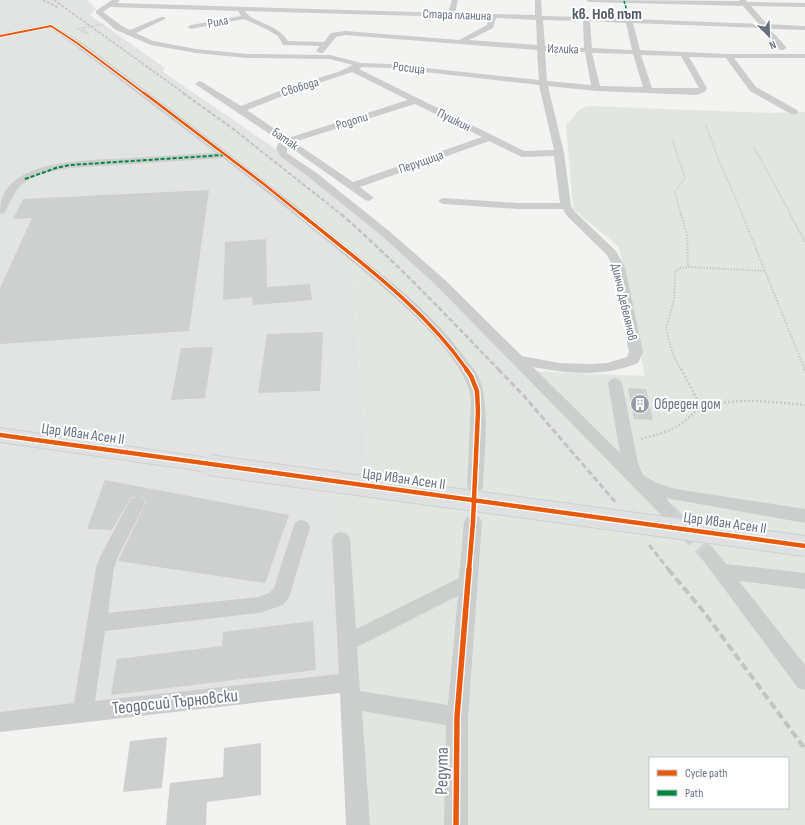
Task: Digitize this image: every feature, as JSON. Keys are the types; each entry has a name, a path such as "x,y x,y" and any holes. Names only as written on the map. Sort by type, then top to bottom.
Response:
{"main road":[{"name":"Цар Иван Асен II","path":"0,435 805,546"}],"street":[{"path":"109,4 117,0"},
{"path":"451,15 455,0"},
{"path":"443,201 518,206 566,206 559,153 544,83 540,48 538,0"},
{"path":"588,0 788,2 805,5"},
{"path":"624,1 636,51 648,90"},
{"path":"744,2 783,48"},
{"name":"Стара планина","path":"109,4 586,19 805,28"},
{"name":"Росица","path":"109,4 99,11 99,14 129,33 158,44 196,51 247,56 330,57 357,67 389,66 596,88 696,92 702,90 703,88 683,54"},
{"path":"240,8 245,17 270,27 281,35 286,43 326,44"},
{"path":"460,42 490,26 493,16"},
{"name":"Рила","path":"191,27 245,17"},
{"path":"129,33 163,18"},
{"path":"586,19 588,50 596,88"},
{"path":"0,36 51,26 77,43 265,185 395,290 429,323 452,349 471,376 477,391 478,411 475,486"},
{"name":"Иглика","path":"326,44 334,35 345,33 540,48 728,56 804,56"},
{"path":"316,58 326,44"},
{"path":"728,56 753,89 794,112"},
{"name":"Пушкин","path":"357,67 415,101 522,154 559,153"},
{"name":"Свобода","path":"240,108 283,92 341,74 357,67"},
{"name":"Батак","path":"199,84 240,108 369,198"},
{"name":"Родопи","path":"288,141 415,101"},
{"name":"Перущица","path":"352,186 490,138"},
{"path":"288,141 282,144 281,148 283,154 314,176 385,234 440,282 668,511"},
{"path":"0,211 13,188 25,179 56,168 70,165 225,155"},
{"name":"Димчо Дебелянов","path":"515,358 539,365 580,369 626,364 633,360 635,356 636,352 618,267 612,254 600,240 571,214 566,206"},
{"path":"614,383 630,463 636,478 651,488 676,494 805,516"},
{"path":"83,712 105,568 109,557 137,503"},
{"name":"Редута","path":"456,825 457,717 473,522"},
{"path":"97,624 259,605 276,599 282,592 301,528"},
{"path":"341,540 358,825"},
{"path":"708,554 805,681"},
{"path":"722,571 805,582"},
{"path":"347,643 468,582"},
{"name":"Теодосий Търновски","path":"0,722 83,712 350,690 457,717"}],"path":[{"path":"77,28 85,33 88,33 82,28 104,24"},
{"path":"706,125 719,161 805,371"},
{"path":"672,139 685,178 675,192 687,235 688,266"},
{"path":"754,147 805,242"},
{"path":"699,409 698,401 673,355 668,341 666,329 674,300 675,273 679,268 688,266 765,271"},
{"path":"626,444 669,431 682,423 699,409 722,403 740,402 805,405"}],"shaded area":[{"path":"0,0 88,0 96,9 90,15 165,68 163,72 283,154 385,233 527,371 524,382 653,525 618,520 476,353 437,311 323,206 214,120 90,33 83,34 64,22 350,254 370,487 341,539 350,682 0,722"},
{"path":"64,22 83,34 90,33 214,120 323,206 437,311 476,353 618,520 652,525 524,382 527,371 645,376 619,247 573,209 566,125 580,109 588,106 769,113 805,112 805,825 358,825 341,539 331,481 370,486 350,254 51,26"}],"building":[{"path":"209,190 189,331 0,344 0,288 32,218 13,219 23,199"},
{"path":"266,239 267,287 310,284 312,300 253,305 252,297 223,300 225,242"},
{"path":"323,332 320,391 258,393 267,334"},
{"path":"213,347 205,398 171,400 181,348"},
{"name":"Обреден дом","path":"628,388 646,389 653,420 634,419"},
{"path":"105,480 289,515 265,583 118,561 146,502 143,497 131,497 112,530 87,529"},
{"path":"313,621 316,670 111,695 117,659 222,646 223,632"},
{"path":"167,737 162,788 123,792 130,741"},
{"path":"261,743 261,795 207,802 206,825 166,825 170,783 223,777 224,748"}],"tunnel":[{"path":"668,511 708,554"}],"railway":[{"path":"43,0 59,8"},
{"path":"54,0 185,94"},
{"path":"183,93 232,128 342,215"},
{"path":"341,214 402,271 499,370"},
{"path":"498,369 524,396 617,504"},
{"path":"649,545 669,570"},
{"path":"668,569 704,612 805,749"}],"marked path":[{"path":"624,1 630,21"},
{"path":"25,179 56,168 70,165 224,155"}],"cycle path":[{"path":"0,36 51,26 77,43 265,185 395,291 429,323 452,349 471,376 477,391 478,411 473,522 457,717 456,825"},
{"path":"0,435 805,546"}],"place":[{"name":"Обреден дом","path":"640,404"}],"district":[{"name":"кв. Нов път","path":"607,14"}]}
